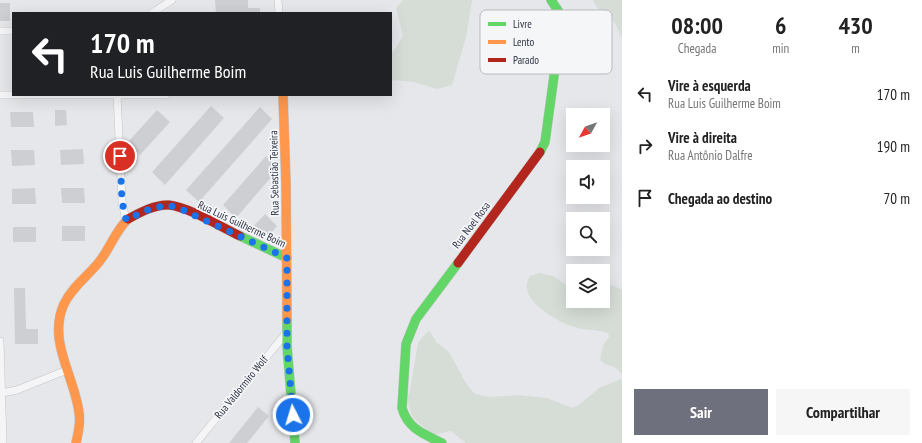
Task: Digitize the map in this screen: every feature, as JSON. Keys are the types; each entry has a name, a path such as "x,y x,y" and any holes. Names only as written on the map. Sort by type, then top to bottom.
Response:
{"street":[{"path":"154,12 172,0"},
{"path":"278,0 279,12"},
{"name":"Rua Noel Rosa","path":"551,0 558,10"},
{"path":"0,31 12,31"},
{"name":"Rua Noel Rosa","path":"442,443 410,426 404,417 402,408 406,344 416,319 539,155 544,142 554,74"},
{"path":"0,95 12,95"},
{"path":"76,443 80,433 81,418 79,403 67,370 59,332 60,315 66,301 78,285 93,271 126,220 122,201 117,96"},
{"name":"Rua Sebastião Teixeira","path":"283,96 287,258 287,332 295,443"},
{"name":"Rua Luis Guilherme Boim","path":"126,220 150,209 168,205 183,210 287,258"},
{"name":"Rua Valdormiro Wolf","path":"196,443 287,332"},
{"path":"0,341 3,443"},
{"path":"2,393 17,390 67,370"}],"shaded area":[{"path":"403,0 472,0 466,37 452,85 437,89 414,82 392,80 392,53 403,36 396,8"},
{"path":"593,0 622,0 622,39 612,20 612,10 598,9"},
{"path":"539,273 553,276 566,285 566,308 610,308 610,286 622,290 622,375 616,368 600,360 603,346 609,337 608,333 578,328 557,320 548,314 540,308 528,292 527,284 530,276"},
{"path":"430,331 436,342 449,352 467,385 475,394 489,397 518,395 547,398 572,408 580,404 599,388 621,379 622,377 622,443 466,443 451,431 433,435 412,417 407,399 410,390 418,343 427,332"}],"building":[{"path":"215,0 248,0 248,8 260,8 260,12 216,12"},
{"path":"0,3 10,3 10,21 0,21"},
{"path":"211,106 224,118 165,185 152,172"},
{"path":"260,107 272,119 199,202 186,190"},
{"path":"55,110 66,110 67,125 55,126"},
{"path":"157,110 170,122 140,155 128,142"},
{"path":"10,112 33,112 34,127 11,127"},
{"path":"83,149 84,164 61,165 60,150"},
{"path":"11,150 34,150 35,165 12,166"},
{"path":"266,156 279,168 236,218 223,205"},
{"path":"35,188 36,204 12,204 12,189"},
{"path":"61,188 84,188 85,203 62,203"},
{"path":"265,214 277,226 265,240 258,237 250,230"},
{"path":"62,226 85,226 85,241 62,241"},
{"path":"13,227 36,227 36,242 13,242"},
{"path":"14,288 25,288 26,329 38,329 38,344 15,344"},
{"path":"258,407 269,416 247,443 229,443"}],"traffic: fast":[{"path":"551,0 558,10"},
{"path":"540,152 545,142 554,74"},
{"path":"240,236 287,258"},
{"path":"442,443 423,434 413,426 408,421 402,408 406,344 416,319 458,263"},
{"path":"287,320 287,346 295,443"}],"traffic: slow":[{"path":"283,96 286,184 287,320"},
{"path":"76,443 80,417 77,399 60,345 60,318 67,298 99,262 123,224 128,219"}],"traffic: jam":[{"path":"458,263 540,152"},
{"path":"128,219 153,207 169,205 186,209 240,236"}],"route":[{"path":"120,156 122,201 126,220 150,209 168,205 183,210 287,258 287,346 293,415"}]}
